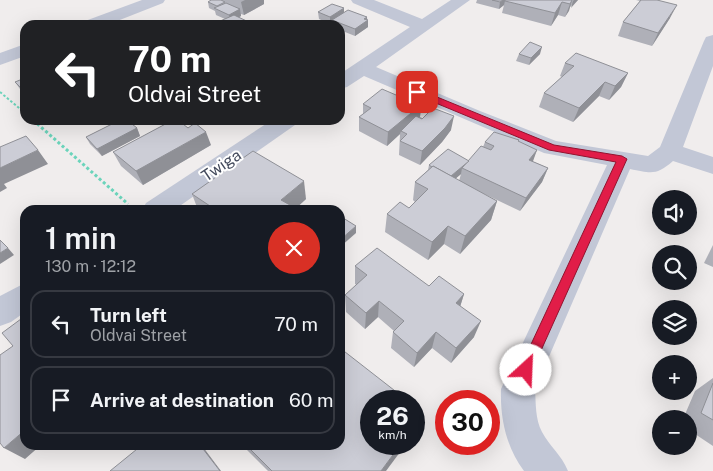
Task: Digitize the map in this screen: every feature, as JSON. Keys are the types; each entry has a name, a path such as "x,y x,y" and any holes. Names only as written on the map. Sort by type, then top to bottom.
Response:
{"street":[{"path":"103,20 157,0"},
{"path":"359,0 423,26"},
{"path":"345,80 462,0"},
{"path":"362,68 472,116 552,148 653,166 670,151 713,41"},
{"path":"0,60 20,52"},
{"name":"Twiga","path":"162,205 280,125"},
{"path":"670,151 713,166"},
{"path":"549,471 539,461 524,436 517,412 518,389 622,159"},
{"path":"0,312 20,299"}],"path":[{"path":"0,92 20,109"},
{"path":"39,125 129,205"}],"building":[{"path":"211,0 225,2 217,6 208,2"},
{"path":"505,0 572,0 570,4 562,2 555,13"},
{"path":"641,0 657,0 677,5 658,33 623,22"},
{"path":"226,3 240,9 229,15 214,8"},
{"path":"332,4 344,8 330,17 318,12"},
{"path":"348,10 367,17 364,19 368,20 355,29 345,25 345,20 332,20"},
{"path":"234,15 244,20 222,20"},
{"path":"530,42 542,47 531,58 519,54"},
{"path":"576,53 628,73 615,86 605,82 579,108 544,93 574,66 565,63"},
{"path":"20,80 20,87 15,82"},
{"path":"382,89 403,98 405,96 422,104 388,132 359,117 371,108 363,104"},
{"path":"433,108 454,116 422,151 400,141 407,134 401,131 416,116 422,119"},
{"path":"110,125 133,125 137,128 97,149 86,137"},
{"path":"164,125 184,125 188,128 192,125 197,125 206,132 136,171 113,152"},
{"path":"494,132 519,140 537,150 529,160 548,168 526,198 462,168 481,146 491,150 494,146 485,142"},
{"path":"26,136 38,150 0,168 0,147"},
{"path":"448,149 469,161 451,176 429,165"},
{"path":"253,151 304,181 281,200 290,205 208,205 192,194"},
{"path":"433,166 497,201 465,236 448,226 432,242 387,214 400,202 409,208 428,189 415,182"},
{"path":"345,219 356,226 345,236"},
{"path":"0,240 8,248 0,253"},
{"path":"377,248 429,286 439,276 464,294 456,303 481,321 456,348 436,332 417,353 393,332 404,321 379,301 366,313 345,295 367,275 355,266"},
{"path":"20,320 20,434 4,448 0,443 0,355 13,346 2,333"},
{"path":"345,352 394,390 360,390 360,455 393,455 381,471 272,471 251,450 345,450"},
{"path":"713,383 713,420 701,413"},
{"path":"136,450 204,450 220,471 110,471"}],"route":[{"path":"417,92 552,148 622,159 526,370"}]}
